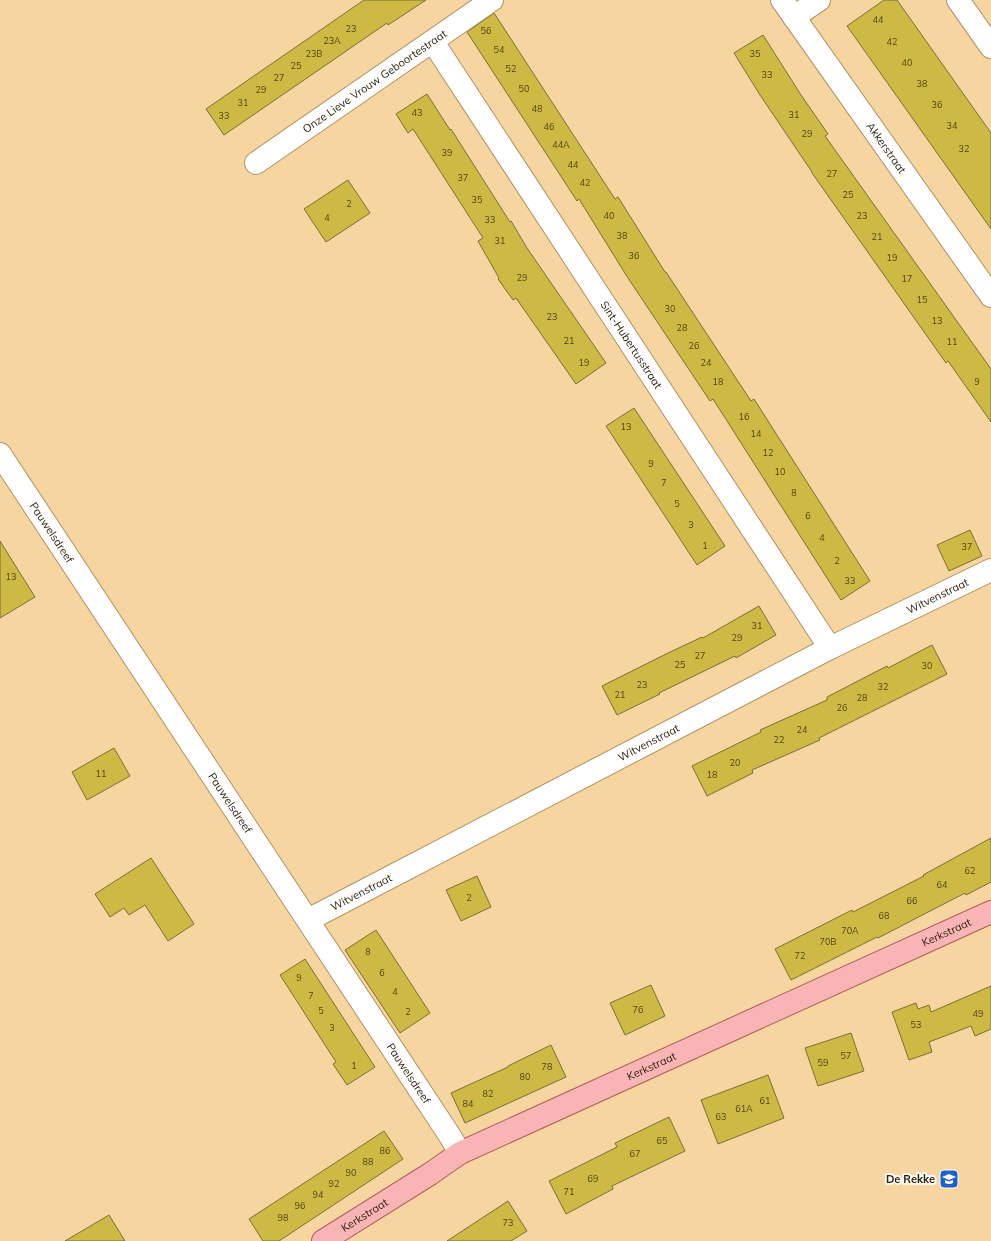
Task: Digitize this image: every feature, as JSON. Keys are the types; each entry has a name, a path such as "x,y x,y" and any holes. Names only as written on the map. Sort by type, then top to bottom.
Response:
{"main road":[{"name":"Kerkstraat","path":"324,1241 430,1174 460,1153 991,912"}],"street":[{"name":"Onze Lieve Vrouw Geboortestraat","path":"256,163 492,0"},
{"path":"788,9 819,0"},
{"path":"958,0 991,46"},
{"name":"Akkerstraat","path":"788,9 991,296"},
{"name":"Sint-Hubertusstraat","path":"433,42 830,648"},
{"name":"Pauwelsdreef","path":"0,454 446,1129 460,1153"},
{"name":"Witvenstraat","path":"308,920 830,648 991,570"}],"building":[{"path":"364,0 426,0 388,25 387,23 224,135 206,109"},
{"path":"884,0 897,0 991,133 991,229 847,26"},
{"path":"494,13 615,199 618,197 665,272 751,401 754,399 870,581 841,600 713,399 710,401 626,275 579,199 577,201 467,32"},
{"path":"763,35 828,134 825,136 991,369 991,422 948,361 946,363 812,173 734,53"},
{"path":"427,94 510,222 511,221 527,248 606,363 576,384 516,298 513,300 498,279 499,278 478,241 483,238 413,129 408,133 396,114"},
{"path":"348,180 370,213 326,242 304,209"},
{"path":"634,408 725,546 697,565 606,426"},
{"path":"970,530 982,556 949,571 937,545"},
{"path":"0,541 35,597 0,618"},
{"path":"759,606 776,635 736,658 735,656 617,715 602,686 664,655 702,637 703,638"},
{"path":"932,645 947,674 819,738 820,740 752,770 753,773 707,796 692,766 761,732 760,730 827,700 827,697"},
{"path":"114,748 130,776 87,800 72,772"},
{"path":"991,838 991,882 966,895 965,893 878,938 877,937 791,980 775,949 924,876 923,875"},
{"path":"151,858 194,924 168,941 145,905 129,915 124,908 110,917 95,894"},
{"path":"477,876 491,907 461,921 446,890"},
{"path":"376,930 430,1013 400,1033 345,950"},
{"path":"305,959 375,1067 347,1085 333,1064 336,1062 280,975"},
{"path":"651,985 665,1016 625,1035 610,1003"},
{"path":"991,986 991,1029 975,1036 971,1026 929,1042 932,1052 909,1060 892,1012 916,1003 918,1009 929,1005 931,1012"},
{"path":"851,1033 864,1071 818,1086 805,1048"},
{"path":"551,1045 566,1077 465,1123 451,1093 508,1067"},
{"path":"768,1075 784,1118 718,1144 701,1100"},
{"path":"669,1117 685,1151 612,1186 613,1189 566,1214 549,1181 617,1147 615,1143"},
{"path":"384,1131 403,1159 279,1241 263,1241 249,1219"},
{"path":"508,1201 527,1231 511,1241 447,1241"},
{"path":"109,1215 125,1241 65,1241"}],"place":[{"name":"De Rekke","path":"949,1179"}]}
